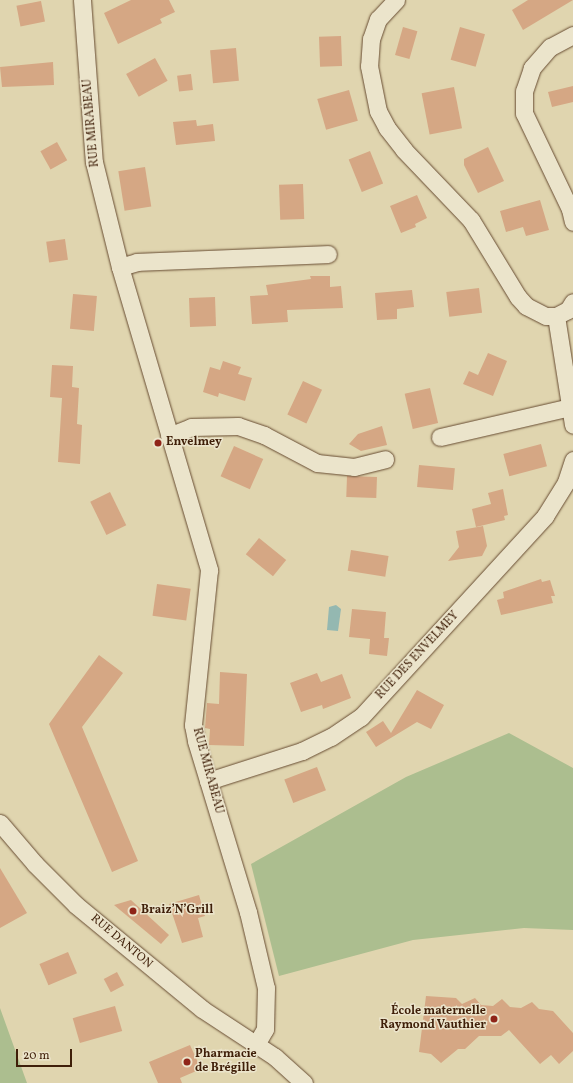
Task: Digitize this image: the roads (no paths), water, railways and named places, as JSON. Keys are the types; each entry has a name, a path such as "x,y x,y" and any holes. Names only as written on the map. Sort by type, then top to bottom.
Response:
{"street":[{"name":"RUE MIRABEAU","path":"82,0 94,162 120,267 209,570 193,725 208,782 248,912 266,988 265,1029 257,1043"},
{"path":"396,0 378,19 371,39 369,66 371,87 381,117 404,150 471,220 518,297 526,306 546,316 556,316 568,310 573,302"},
{"path":"573,35 550,47 532,68 524,91 524,113 570,209 573,222"},
{"path":"120,267 136,262 328,254"},
{"path":"556,316 573,425"},
{"path":"440,437 570,407"},
{"path":"169,436 191,427 238,426 264,435 317,463 354,467 385,459"},
{"name":"RUE DES ENVELMEY","path":"208,782 302,751 331,737 361,717 545,516 566,482 573,460"},
{"name":"RUE DANTON","path":"0,823 35,864 76,905 202,1009 257,1043"},
{"path":"257,1043 304,1083"}],"water":[{"path":"336,605 341,609 338,631 327,630 329,607"}],"place":[{"name":"Envelmey","path":"158,443"},
{"name":"Braiz’N’Grill","path":"133,911"},
{"name":"École maternelle Raymond Vauthier","path":"494,1019"},
{"name":"Pharmacie de Brégille","path":"187,1062"}]}
